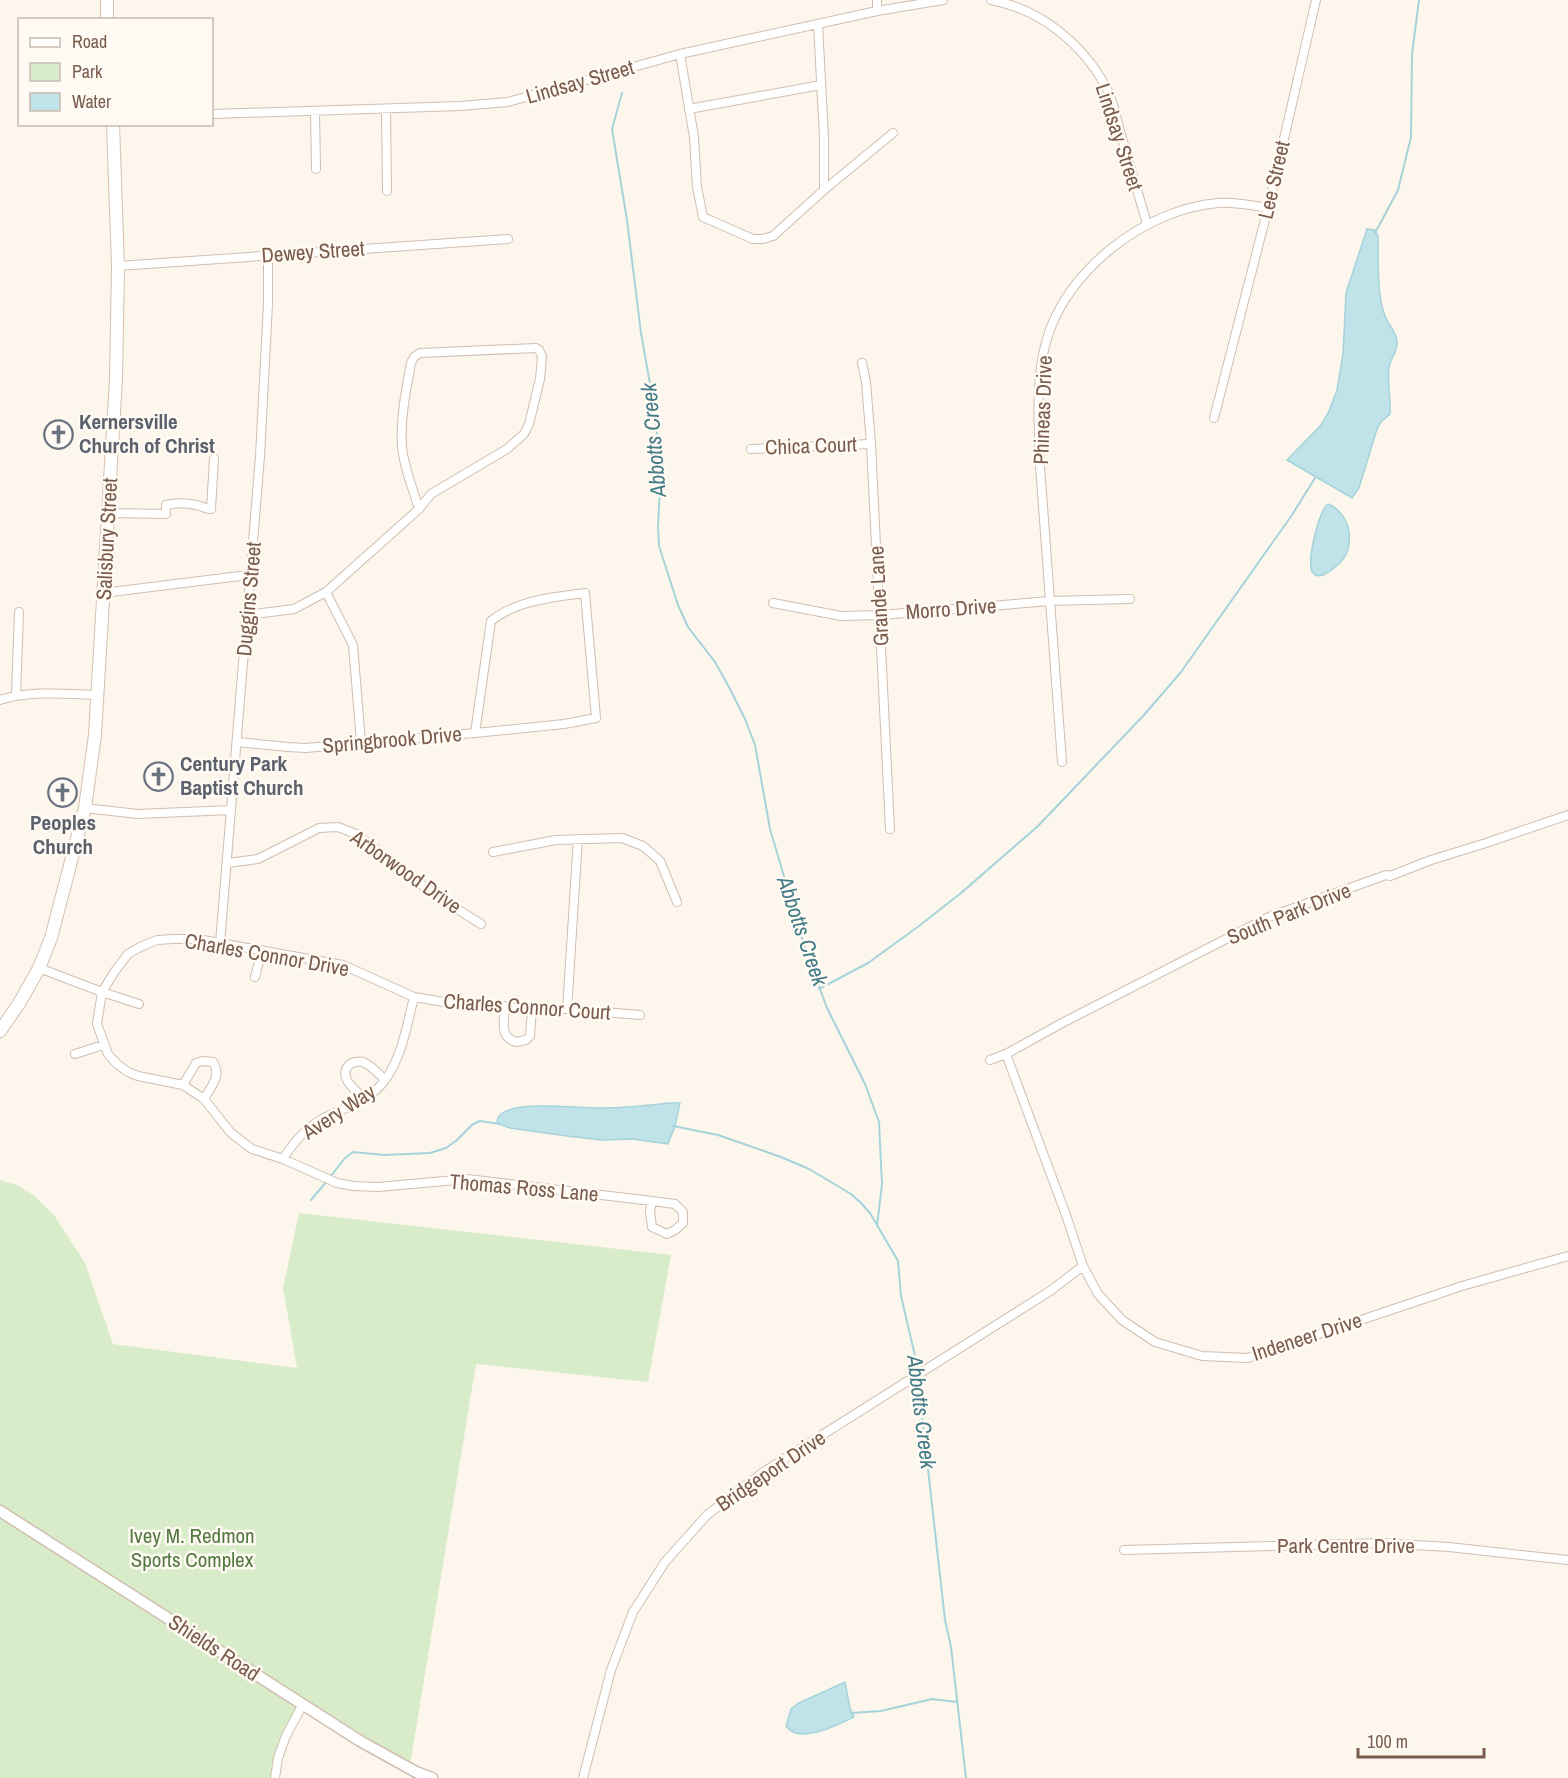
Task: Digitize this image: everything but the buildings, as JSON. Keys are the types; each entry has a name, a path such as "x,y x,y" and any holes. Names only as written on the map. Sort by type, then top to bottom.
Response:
{"main road":[{"path":"106,0 107,18"},
{"name":"Salisbury Street","path":"0,1032 39,968 51,938 85,808 98,695 116,380 118,266 113,126"}],"street":[{"path":"877,0 877,11"},
{"name":"Lindsay Street","path":"213,114 460,106 508,102 680,54 877,11 943,0"},
{"name":"Lindsay Street","path":"991,0 1024,9 1061,32 1094,67 1107,89 1147,224"},
{"name":"Lee Street","path":"1214,418 1268,208 1316,0"},
{"path":"818,24 824,190"},
{"path":"680,54 694,137 697,188 703,217 753,239 773,236 893,133"},
{"path":"689,109 821,85"},
{"path":"386,109 387,191"},
{"path":"315,111 316,169"},
{"name":"Phineas Drive","path":"1062,762 1040,465 1040,389 1045,344 1056,315 1077,283 1107,253 1147,224 1188,208 1212,204 1234,203 1268,208"},
{"name":"Dewey Street","path":"118,266 508,239"},
{"name":"Duggins Street","path":"220,943 261,444 268,256"},
{"path":"247,615 294,609 326,592 419,509 431,494 507,449 524,434 529,424 540,379 542,356 539,350 536,348 494,349 420,353 414,357 404,410 402,448 419,509"},
{"name":"Grande Lane","path":"862,363 866,382 871,444 890,829"},
{"name":"Chica Court","path":"751,449 871,444"},
{"path":"108,513 166,514 166,505 172,503 211,509 214,459"},
{"path":"104,593 240,576"},
{"path":"326,592 353,645 361,742"},
{"name":"Springbrook Drive","path":"237,742 306,748 361,742 475,733 564,724 596,718 585,593 540,599 500,614 491,621 475,733"},
{"name":"Morro Drive","path":"773,603 841,616 1130,599"},
{"path":"16,695 20,612"},
{"path":"0,700 16,695 37,693 98,695"},
{"path":"85,808 138,814 231,810"},
{"name":"South Park Drive","path":"990,1060 1006,1054 1269,917 1386,875 1390,876 1431,860 1568,815"},
{"name":"Arborwood Drive","path":"228,863 258,859 309,832 327,826 338,827 356,834 438,897 481,924"},
{"path":"567,1009 578,838"},
{"path":"493,852 556,840 622,838 642,846 660,861 677,902"},
{"name":"Charles Connor Drive","path":"102,992 128,954 140,946 157,940 197,939 343,965 414,997"},
{"path":"255,976 262,950"},
{"path":"39,968 139,1004"},
{"path":"75,1054 103,1045 97,1024 102,992"},
{"name":"Charles Connor Court","path":"414,997 450,1003 567,1009 640,1016"},
{"name":"Avery Way","path":"283,1159 295,1141 321,1120 365,1100 385,1080 398,1058 414,997"},
{"path":"505,1006 504,1031 506,1037 516,1042 526,1040 530,1036 532,1009"},
{"name":"Thomas Ross Lane","path":"103,1045 112,1059 128,1072 183,1085 204,1099 241,1142 258,1152 283,1159 337,1183 378,1187 467,1179 652,1201 675,1204 682,1212 682,1223 667,1234 652,1227 650,1212 652,1201"},
{"name":"Indeneer Drive","path":"1006,1054 1083,1266 1098,1294 1122,1320 1155,1342 1202,1356 1248,1358 1462,1286 1568,1256"},
{"path":"183,1085 196,1063 213,1062 217,1069 217,1076 204,1099"},
{"path":"365,1100 346,1081 345,1073 349,1065 363,1062 385,1080"},
{"name":"Bridgeport Drive","path":"583,1778 611,1670 633,1612 665,1562 707,1515 762,1473 1050,1291 1083,1266"},
{"name":"Shields Road","path":"0,1511 360,1741 416,1772 432,1778"},
{"name":"Park Centre Drive","path":"1124,1550 1380,1543 1449,1547 1568,1560"},
{"path":"275,1778 278,1758 286,1736 303,1704"}],"green space":[{"name":"Ivey M. Redmon Sports Complex","path":"0,1180 17,1185 32,1194 54,1215 85,1263 113,1344 297,1368 283,1288 299,1213 671,1255 648,1382 476,1364 411,1759 407,1767 303,1704 286,1736 275,1778 0,1778"}],"water":[{"path":"1367,229 1375,230 1378,236 1380,297 1385,316 1394,331 1397,345 1389,367 1390,414 1377,429 1359,488 1352,498 1287,460 1321,425 1337,390 1343,354 1346,293"},
{"path":"1328,504 1345,519 1349,532 1349,544 1346,555 1340,562 1326,574 1317,575 1311,568 1312,549 1320,516"},
{"path":"680,1103 668,1144 632,1139 602,1140 567,1136 510,1128 497,1121 502,1114 512,1109 526,1107 607,1108"},
{"path":"845,1682 854,1717 809,1734 800,1734 786,1726 791,1709 799,1703"}],"waterway":[{"path":"1375,233 1398,190 1411,137 1412,54 1419,0"},
{"name":"Abbotts Creek","path":"622,93 612,129 661,466 659,546 678,605 688,627 715,662 745,719 755,745 770,829 806,951 827,1008 865,1084 879,1122 882,1184 877,1226"},
{"path":"819,989 868,963 919,926 1038,826 1144,715 1181,672 1292,515 1315,478"},
{"path":"330,1177 345,1158 353,1152 384,1155 430,1153 446,1148 473,1124 480,1121 500,1124"},
{"path":"673,1126 718,1135 781,1157 809,1169 851,1194 861,1203 870,1213 898,1261 901,1296 916,1360 916,1372"},
{"path":"311,1200 327,1181"},
{"name":"Abbotts Creek","path":"916,1378 966,1778"},
{"path":"851,1713 881,1711 932,1699 957,1702"}],"place":[{"name":"Kernersville Church of Christ","path":"58,434"},
{"name":"Century Park Baptist Church","path":"159,776"},
{"name":"Peoples Church","path":"63,792"}]}
